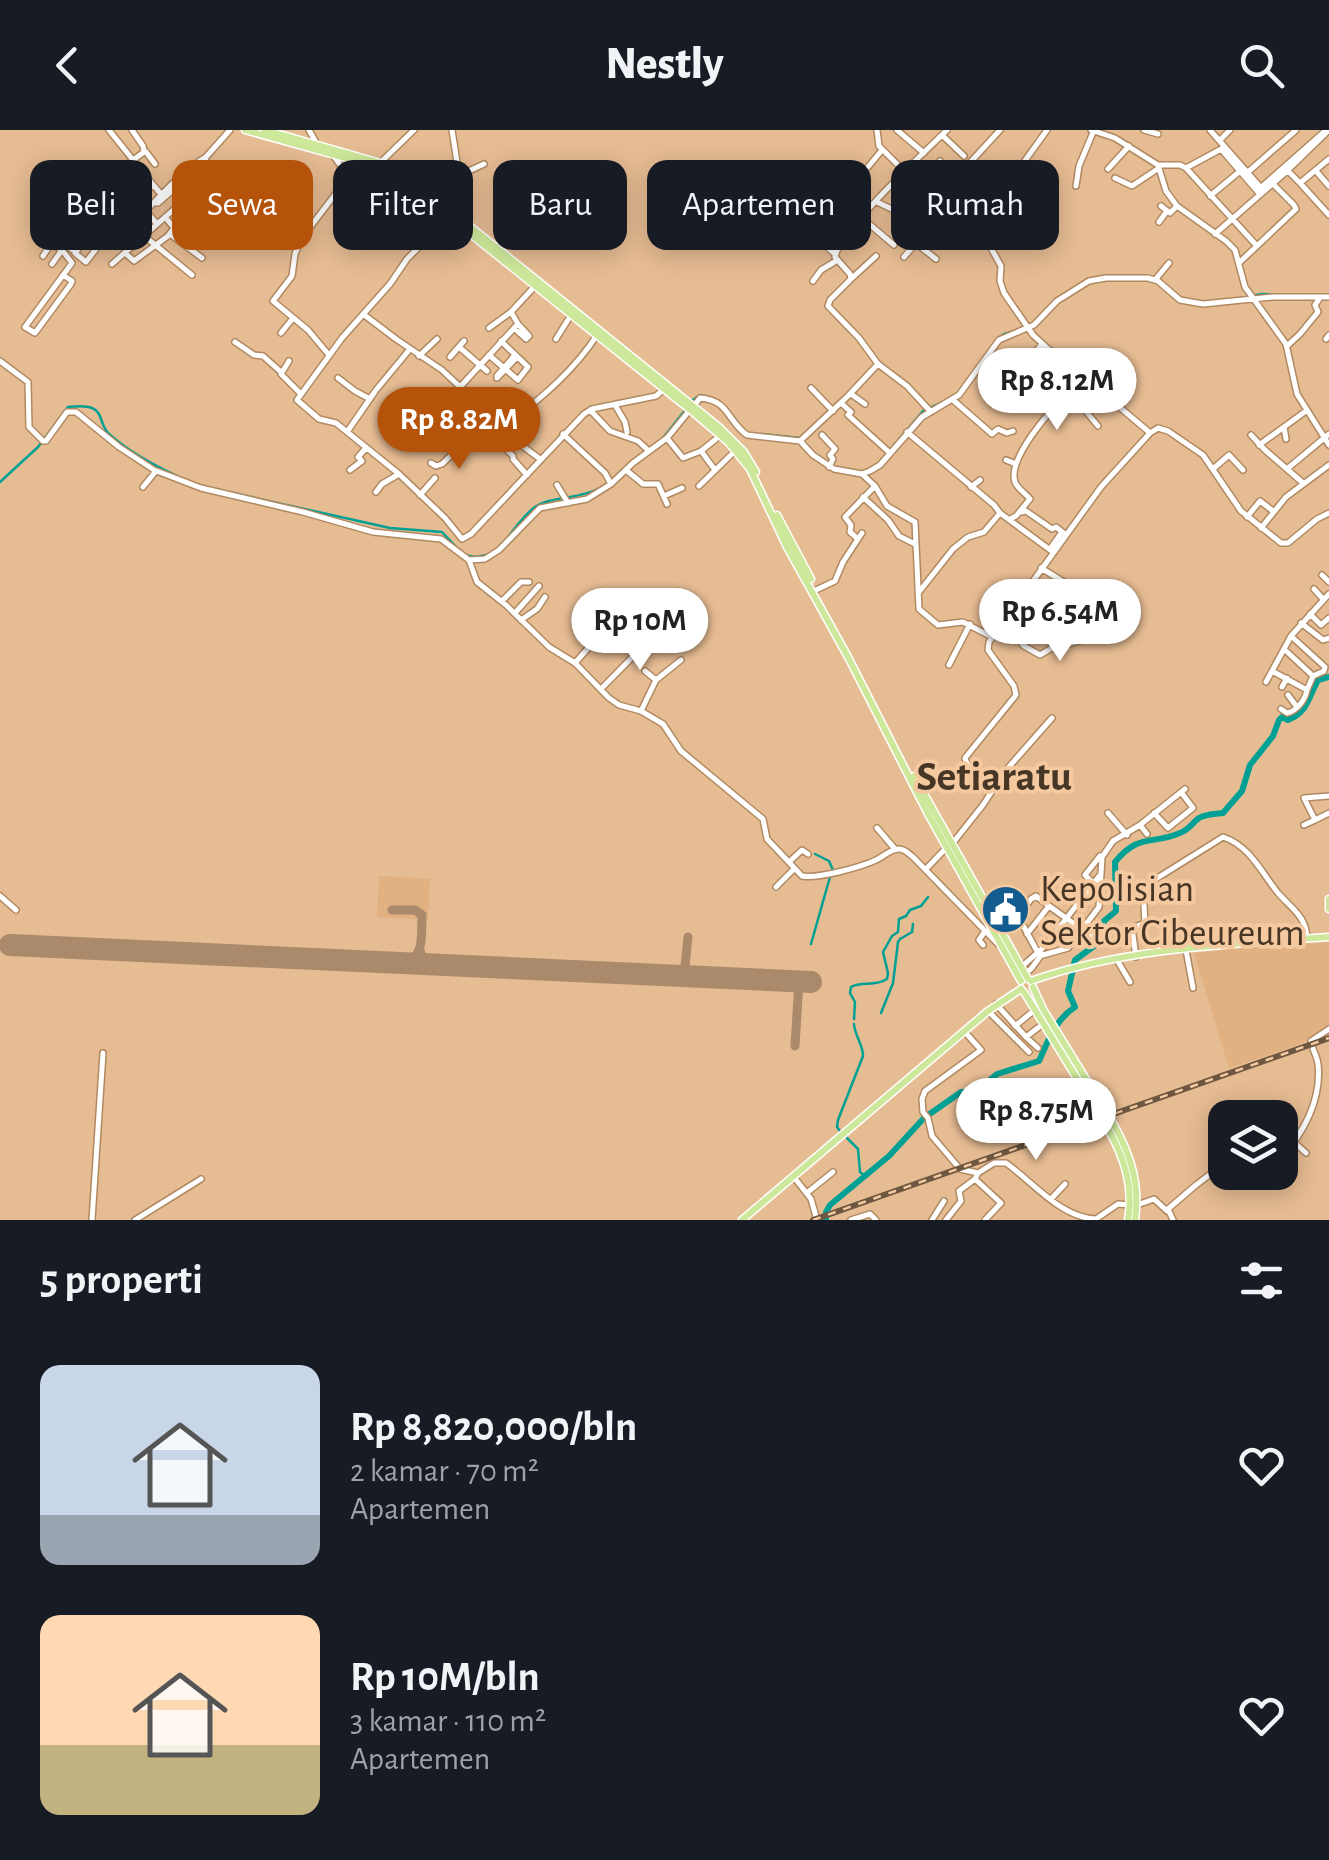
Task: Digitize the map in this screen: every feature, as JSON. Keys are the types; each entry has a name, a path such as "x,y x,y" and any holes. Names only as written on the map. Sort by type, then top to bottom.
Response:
{"main road":[{"path":"245,130 351,160"},
{"path":"265,130 366,160"},
{"path":"473,232 735,441 753,466 929,811 1045,1025 1102,1111 1127,1159 1134,1205 1132,1220"},
{"path":"473,233 690,406"},
{"path":"708,421 750,469 929,811"},
{"path":"968,880 1024,980"},
{"path":"1329,899 1329,909"},
{"path":"742,1220 1024,980 1186,950 1329,938"}],"street":[{"path":"109,130 133,160 144,149"},
{"path":"132,130 154,164"},
{"path":"206,160 222,134 230,130"},
{"path":"309,130 318,146"},
{"path":"384,160 414,130"},
{"path":"452,130 457,160"},
{"path":"877,130 878,143 893,160"},
{"path":"897,130 924,153"},
{"path":"906,136 911,130"},
{"path":"972,160 1000,130"},
{"path":"1026,160 1047,130"},
{"path":"1076,186 1092,130 1115,138 1159,167 1166,191 1177,206 1235,250 1250,297 1287,346 1296,390 1329,445"},
{"path":"1115,138 1120,130"},
{"path":"1144,130 1158,134"},
{"path":"1210,130 1261,191"},
{"path":"1186,168 1222,145 1230,130"},
{"path":"1210,196 1296,130"},
{"path":"917,160 945,131 964,156"},
{"path":"1215,234 1326,133"},
{"path":"1108,169 1129,146"},
{"path":"871,163 882,150"},
{"path":"329,355 313,335 273,300 291,278 300,239 347,180 332,154"},
{"path":"1300,184 1329,159"},
{"path":"473,170 484,164"},
{"path":"1115,178 1132,186 1159,167 1180,165 1256,246"},
{"path":"1261,191 1286,169"},
{"path":"1286,169 1329,214"},
{"path":"1316,171 1329,186"},
{"path":"152,184 172,202"},
{"path":"1239,262 1296,208 1272,184"},
{"path":"871,208 891,187"},
{"path":"152,206 172,188"},
{"path":"163,196 172,190"},
{"path":"876,202 891,209"},
{"path":"1158,222 1164,208 1171,213 1177,206"},
{"path":"152,227 172,212"},
{"path":"125,253 134,261 170,234 174,228 166,217"},
{"path":"152,219 156,224"},
{"path":"871,226 891,243"},
{"path":"152,243 192,275"},
{"path":"42,256 46,250"},
{"path":"52,264 62,250"},
{"path":"63,275 71,284 35,333 25,326 63,275 72,263 65,250"},
{"path":"68,250 86,262 95,250"},
{"path":"112,264 128,250"},
{"path":"191,250 202,258"},
{"path":"416,250 296,400 319,418 334,422 399,474 420,494 469,560 478,582 619,705 663,724 681,751 763,819 768,839 808,878 870,863 895,849 906,851 1004,950"},
{"path":"828,250 851,280"},
{"path":"813,280 837,250"},
{"path":"904,256 909,250"},
{"path":"924,250 936,260"},
{"path":"992,250 1000,264 1004,294 1042,344 1150,433"},
{"path":"876,256 828,306 878,364 929,409"},
{"path":"1156,278 1169,263"},
{"path":"469,560 485,559 506,545 540,508 586,499 626,472 648,449 666,438 690,406 702,398 724,407 747,435 802,440 830,465 862,474 877,468 929,409 953,400 966,388 1000,339 1040,322 1057,302 1089,281 1156,278 1184,302 1207,304 1250,297 1329,297"},
{"path":"488,328 511,312 535,286"},
{"path":"364,297 372,303"},
{"path":"1287,346 1318,312 1315,305 1320,298"},
{"path":"461,386 516,326 511,312"},
{"path":"364,314 461,386 490,417 540,459"},
{"path":"556,339 571,315"},
{"path":"282,333 293,318"},
{"path":"514,456 490,439 548,393 597,335"},
{"path":"420,356 436,339"},
{"path":"489,356 518,380 528,368 501,341"},
{"path":"235,342 254,355 263,356 300,392"},
{"path":"450,357 462,344 487,371"},
{"path":"1013,364 1034,354 1042,344"},
{"path":"347,432 410,350"},
{"path":"504,369 516,356"},
{"path":"0,360 28,382 29,427 41,440 46,441 69,411 78,413 119,448 156,471 206,490 373,532 446,532 462,539 590,410 656,396 664,389"},
{"path":"281,372 288,361"},
{"path":"802,440 878,364"},
{"path":"338,378 370,399"},
{"path":"1013,518 1030,499 1016,484 1016,464 1037,428 1070,392 1086,383"},
{"path":"812,388 832,411"},
{"path":"1070,392 1098,426"},
{"path":"850,393 864,404"},
{"path":"953,400 992,435 998,430 1013,431"},
{"path":"842,402 851,412 848,414 889,451"},
{"path":"615,405 627,432"},
{"path":"590,410 610,431 648,449"},
{"path":"1260,445 1306,411"},
{"path":"431,463 442,464 490,417"},
{"path":"1030,422 1037,428"},
{"path":"1284,426 1286,438"},
{"path":"993,784 965,760 1016,695 1014,686 988,650 992,637 1064,533 1150,433 1158,428 1168,431 1203,455 1247,517 1279,542 1286,544 1329,513"},
{"path":"908,432 1000,513 1013,518 1051,551"},
{"path":"563,434 609,481"},
{"path":"822,435 835,449 830,465"},
{"path":"1251,435 1304,483"},
{"path":"1287,469 1327,436"},
{"path":"666,438 683,458 716,439"},
{"path":"514,456 524,447"},
{"path":"350,470 362,462 358,457 366,448"},
{"path":"701,450 715,470"},
{"path":"699,486 736,450"},
{"path":"1214,469 1229,455 1244,470"},
{"path":"514,456 513,460 527,475"},
{"path":"1006,460 1016,464"},
{"path":"1261,528 1286,497 1329,465"},
{"path":"143,487 156,471"},
{"path":"626,472 643,484 657,484 667,504"},
{"path":"376,492 399,474"},
{"path":"862,474 888,507 915,522 918,609 938,625 961,622 992,637"},
{"path":"420,494 434,478"},
{"path":"971,487 980,480"},
{"path":"557,485 567,500"},
{"path":"816,590 835,581 860,536 850,532 851,525 844,517 875,486"},
{"path":"664,496 682,488"},
{"path":"863,497 888,520 898,536 916,544"},
{"path":"1247,517 1260,501 1272,511"},
{"path":"1013,518 1024,510 1064,533"},
{"path":"918,594 953,548 984,532 1000,513"},
{"path":"1036,519 1029,531 1042,542"},
{"path":"1041,568 1080,592 1057,627"},
{"path":"1322,574 1329,582"},
{"path":"502,601 521,582 529,582"},
{"path":"515,613 539,586"},
{"path":"1266,682 1291,636 1326,596 1314,589"},
{"path":"521,620 545,596"},
{"path":"1002,622 1024,646 1040,655 1083,640 1113,603"},
{"path":"1310,614 1321,625"},
{"path":"1313,632 1329,618"},
{"path":"575,663 614,619"},
{"path":"1301,623 1324,641 1329,638"},
{"path":"949,666 970,624"},
{"path":"601,688 655,634"},
{"path":"1291,636 1325,667 1323,673 1313,676"},
{"path":"1284,650 1313,676"},
{"path":"1279,658 1298,665"},
{"path":"642,712 656,680 680,660"},
{"path":"1272,670 1307,690"},
{"path":"645,672 656,680"},
{"path":"1280,709 1289,714 1305,699 1313,676"},
{"path":"1282,686 1287,678"},
{"path":"1288,695 1297,707"},
{"path":"926,870 991,795 993,784 1052,718"},
{"path":"1116,839 1140,826 1154,814 1183,790 1193,808 1168,828 1154,814"},
{"path":"1314,820 1304,798 1329,796"},
{"path":"1304,825 1329,813"},
{"path":"1108,814 1126,834"},
{"path":"1140,826 1148,834"},
{"path":"878,828 895,849"},
{"path":"1071,946 1099,906 1103,856 1120,828"},
{"path":"1146,923 1143,887 1227,837 1253,859 1278,894 1301,916 1307,939"},
{"path":"776,887 802,850 808,854"},
{"path":"1093,883 1085,875 1103,856"},
{"path":"1049,949 1102,873"},
{"path":"1040,954 1018,916 1046,889"},
{"path":"0,896 16,910"},
{"path":"1035,899 1094,938"},
{"path":"1027,934 1049,906"},
{"path":"1136,957 1132,928 1162,921"},
{"path":"982,944 984,931"},
{"path":"1024,980 1040,954 1049,949 1071,946 1079,950"},
{"path":"1186,950 1193,988"},
{"path":"1116,960 1130,982"},
{"path":"996,1004 1038,1048"},
{"path":"988,1011 1029,1052"},
{"path":"1015,1026 1031,1014"},
{"path":"1026,1037 1045,1025"},
{"path":"1298,1138 1316,1097 1318,1062 1310,1041 1329,1030"},
{"path":"964,1031 980,1050 925,1091 922,1098 932,1136 960,1169 976,1176 1001,1202 984,1220"},
{"path":"92,1220 103,1053"},
{"path":"1298,1145 1306,1152"},
{"path":"946,1220 962,1200 958,1191 994,1163 1004,1162 1072,1218 1096,1219 1118,1204 1134,1205 1154,1199 1173,1220"},
{"path":"807,1193 833,1172"},
{"path":"1167,1210 1208,1175"},
{"path":"794,1177 807,1193 817,1220"},
{"path":"135,1220 202,1179"},
{"path":"1051,1198 1065,1184"},
{"path":"932,1220 944,1201"},
{"path":"851,1220 870,1214 876,1220"}],"shaded area":[{"path":"379,876 430,879 428,920 377,917"},
{"path":"1329,940 1329,1029 1298,1045 1229,1068 1194,953"}],"waterway":[{"path":"1241,298 1303,295"},
{"path":"996,340 1015,331"},
{"path":"690,402 700,395 712,399 738,423"},
{"path":"878,464 923,411 943,402"},
{"path":"0,482 38,447 68,407 77,406 96,410 106,431 117,441 179,477"},
{"path":"663,438 686,409"},
{"path":"761,434 802,440"},
{"path":"620,472 645,451"},
{"path":"215,489 390,528 442,532 459,550"},
{"path":"508,537 535,507 598,489"},
{"path":"466,555 487,555"},
{"path":"826,1220 830,1205 889,1156 924,1118 961,1092 976,1092 997,1074 1039,1061 1057,1025 1075,1007 1068,991 1075,960 1101,941 1104,921 1116,911 1115,862 1138,843 1170,837 1202,817 1223,813 1242,791 1250,765 1273,736 1279,720 1300,713 1318,680 1329,677"},
{"path":"815,854 829,861 833,870"},
{"path":"811,944 830,877"},
{"path":"854,1019 851,987 887,979 883,952 898,932 899,919 928,897"},
{"path":"881,1013 893,983 898,942 912,932 913,924"},
{"path":"840,1131 838,1120 863,1056 854,1024"},
{"path":"847,1138 858,1149 860,1172 864,1175"}],"taxiway":[{"path":"392,910 415,910 422,915 419,949 407,963"},
{"path":"684,976 688,937"},
{"path":"420,951 431,964"},
{"path":"795,1046 799,981"}],"runway":[{"path":"10,945 811,982"}],"railway":[{"path":"813,1220 1329,1038"}],"place":[{"name":"Kepolisian Sektor Cibeureum","path":"1005,910"}],"district":[{"name":"Setiaratu","path":"994,775"}]}
